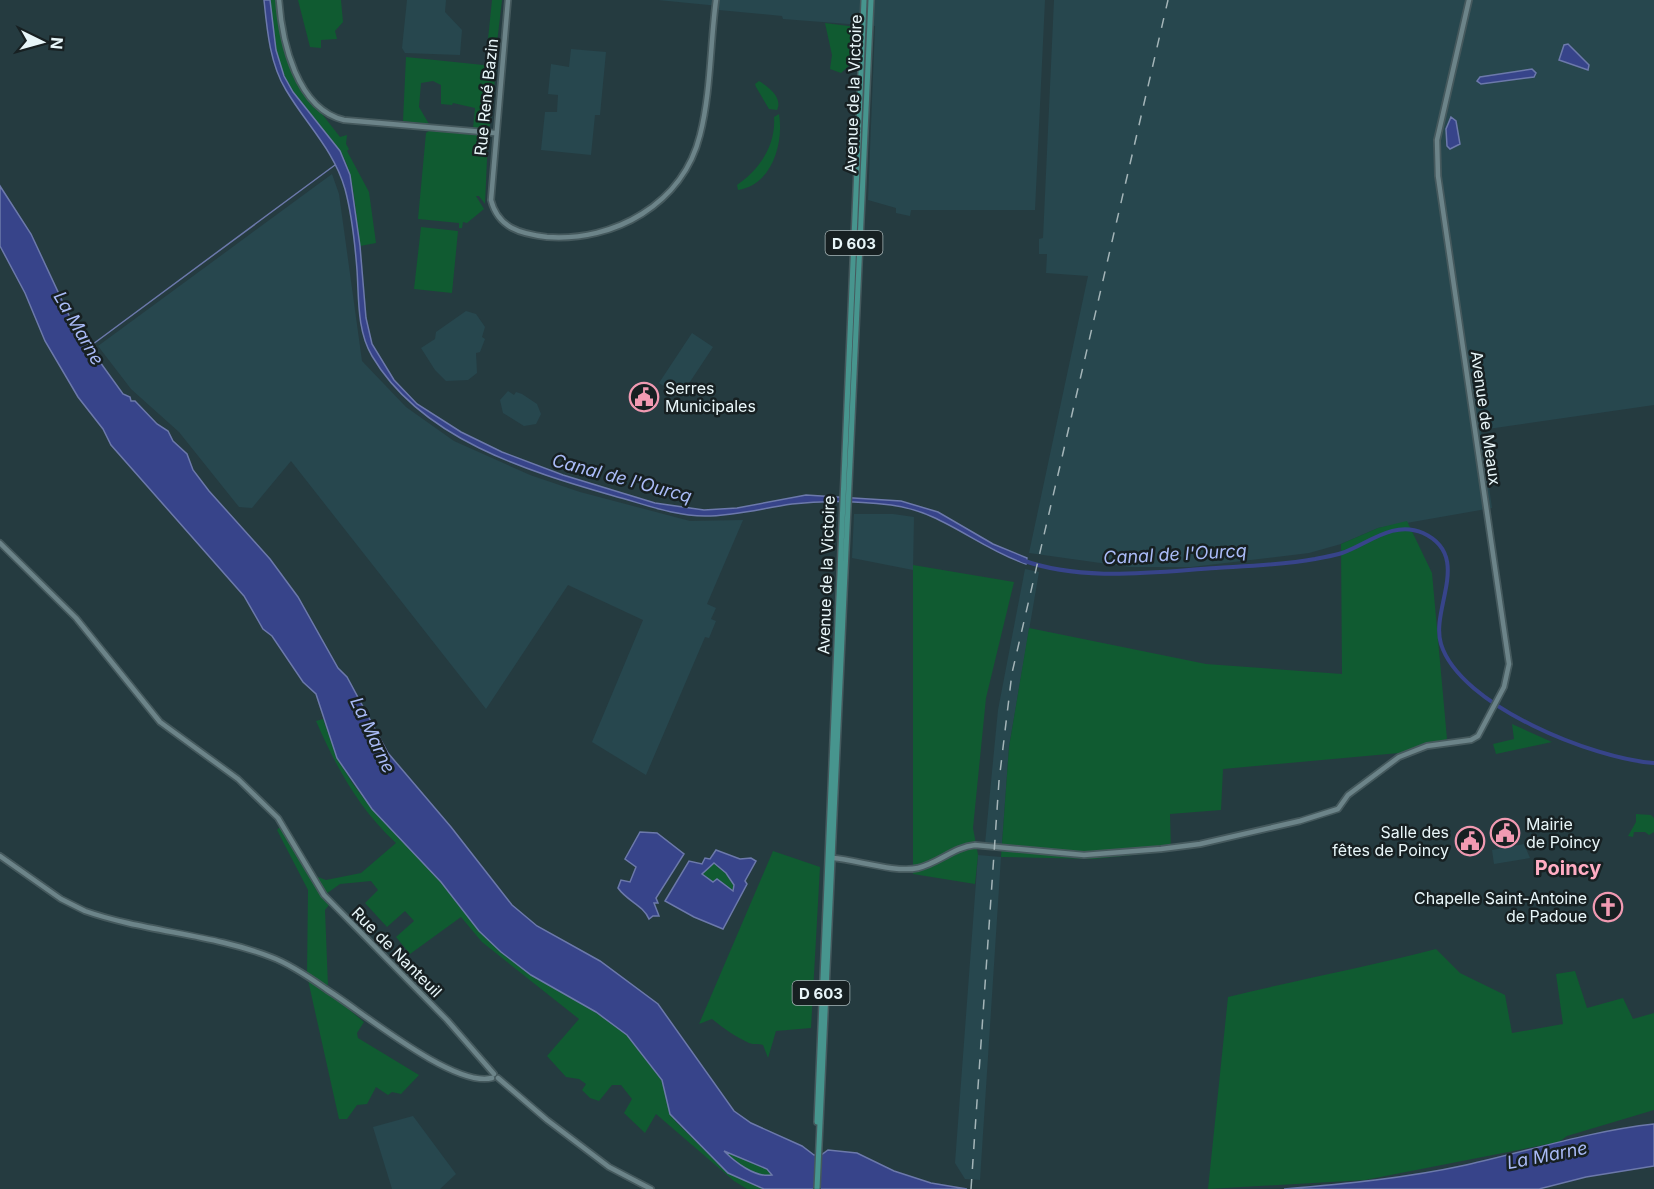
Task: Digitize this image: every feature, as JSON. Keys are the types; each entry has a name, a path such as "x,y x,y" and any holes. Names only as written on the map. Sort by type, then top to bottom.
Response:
{"main road":[{"name":"Avenue de la Victoire","path":"846,495 864,0"},
{"name":"Avenue de la Victoire","path":"817,1151 826,867 871,0"},
{"name":"Avenue de la Victoire","path":"817,1151 833,858 845,506"},
{"name":"D 603","path":"816,1189 817,1151"}],"street":[{"path":"279,0 283,32 297,75 314,102 329,114 344,120 495,133"},
{"name":"Rue René Bazin","path":"508,0 490,196 498,218 509,227 524,234 572,237 608,231 639,216 671,190 691,160 700,135 716,0"},
{"name":"Avenue de Meaux","path":"833,858 911,868 933,864 966,846 1084,855 1200,844 1300,821 1338,809 1348,795 1390,763 1412,750 1471,740 1478,736 1498,697 1508,673 1509,664 1438,176 1437,140 1469,0"},
{"name":"Rue de Nanteuil","path":"0,543 76,618 160,722 238,779 278,818 324,895 447,1020 495,1077 609,1167 651,1189"},
{"path":"826,867 833,858 829,854 828,825"},
{"path":"0,856 61,899 85,911 254,951 273,958 307,977 373,1024 440,1063 459,1073 495,1077"}],"shaded area":[{"path":"407,0 446,0 445,12 462,30 460,55 405,53 402,48"},
{"path":"658,0 1045,0 1035,210 911,210 910,216 896,213 896,208 868,200 875,26 783,19 782,16 719,10 719,6"},
{"path":"1054,0 1654,0 1654,405 1481,430 1492,508 1378,528 1341,544 1309,553 1191,567 1129,567 1029,553 1088,276 1046,273 1047,254 1039,254 1039,239 1043,238"},
{"path":"571,49 606,52 600,115 595,115 591,155 541,150 545,112 557,112 558,95 548,94 551,64 569,67"},
{"path":"332,174 339,194 362,361 406,407 454,441 530,475 580,492 690,521 743,520 707,604 716,608 711,619 716,621 709,638 705,637 646,775 592,742 643,620 568,585 486,709 291,461 252,508 239,507 179,432 131,389 98,346"},
{"path":"466,311 476,314 485,327 482,337 485,339 480,352 476,353 477,373 468,380 446,381 435,370 421,348 435,339 436,332"},
{"path":"692,333 713,347 680,397 659,383"},
{"path":"508,391 514,395 516,392 522,394 537,404 541,414 536,424 524,426 503,413 500,400"},
{"path":"854,514 893,514 914,517 913,570 852,558"},
{"path":"1025,569 1039,572 1009,747 1002,845 985,844 998,710"},
{"path":"1524,844 1530,858 1494,864 1492,850"},
{"path":"978,855 1001,857 980,1180 965,1179 955,1163"},
{"path":"413,1116 456,1174 440,1189 392,1189 373,1127"}],"green space":[{"path":"270,0 277,0 281,32 301,87 340,137 347,135 346,144 349,149 347,151 369,192 376,243 360,246 352,184 345,160 334,143 300,103 284,75 275,44"},
{"path":"298,0 341,0 343,22 335,31 337,39 321,40 321,48 310,47"},
{"path":"492,0 502,0 495,60 486,59"},
{"path":"825,23 856,27 854,61 841,73 830,69 832,55"},
{"path":"406,57 493,66 496,70 488,129 473,128 475,108 453,103 452,105 441,104 441,85 433,81 421,83 419,107 429,124 403,121"},
{"path":"759,81 777,97 777,110 769,109 756,87 755,84"},
{"path":"779,114 779,137 773,161 759,180 738,190 737,185 753,172 765,156 772,137 774,117"},
{"path":"430,130 488,136 485,204 479,196 476,196 484,209 467,223 463,222 462,228 459,228 459,223 418,219 426,133"},
{"path":"421,227 458,231 452,293 414,289"},
{"path":"1407,521 1432,573 1447,739 1399,753 1223,769 1221,810 1170,814 1171,851 1094,859 1001,857 1009,747 1029,628 1206,664 1342,674 1341,544 1378,528"},
{"path":"913,565 1014,582 986,698 973,828 978,855 975,884 913,874"},
{"path":"323,719 337,758 353,784 372,809 441,882 479,931 531,975 597,1012 627,1035 662,1080 675,1121 728,1173 764,1189 747,1189 734,1181 656,1114 645,1133 624,1113 632,1099 621,1085 612,1085 599,1101 590,1098 582,1090 586,1084 579,1079 566,1077 547,1056 579,1019 482,942 461,917 410,954 396,937 414,921 405,911 387,927 365,903 378,890 371,881 340,884 326,894 316,879 318,877 326,880 361,873 396,843 360,802 340,771 316,721"},
{"path":"1512,724 1552,742 1496,754 1493,744 1514,739"},
{"path":"1636,814 1651,815 1654,818 1654,832 1649,835 1645,832 1634,832 1633,837 1628,836 1636,822"},
{"path":"282,824 308,874 329,905 325,910 328,986 307,974 308,890 277,830"},
{"path":"773,851 820,867 811,1028 776,1031 768,1058 763,1045 744,1041 712,1019 699,1024"},
{"path":"713,863 727,873 735,885 733,891 717,879 713,882 702,874"},
{"path":"1436,949 1460,973 1505,995 1512,1033 1563,1024 1556,974 1575,971 1587,1008 1623,998 1633,1019 1654,1013 1654,1110 1567,1136 1559,1142 1365,1180 1208,1189 1228,997"},
{"path":"308,980 328,992 364,1022 357,1033 358,1038 419,1075 401,1094 392,1092 388,1095 376,1087 367,1104 357,1105 347,1119 339,1119"},
{"path":"723,1150 767,1169 773,1175 752,1171 739,1164"}],"water":[{"path":"264,0 270,0 276,50 284,76 293,92 340,151 350,175 360,246 366,318 372,344 394,380 417,404 461,432 502,452 563,475 655,503 704,510 737,508 806,495 901,501 938,512 993,544 1027,558 1026,564 992,549 927,514 891,505 816,502 705,516 659,509 512,463 447,430 418,409 393,385 367,346 360,314 354,240 345,189 334,162 286,90 276,69 266,23"},
{"path":"1568,44 1589,65 1588,70 1559,60 1564,45"},
{"path":"1532,69 1536,73 1534,77 1481,84 1477,81 1480,77"},
{"path":"1451,117 1456,121 1460,144 1450,149 1447,146 1446,129"},
{"name":"La Marne","path":"0,186 31,234 74,326 123,394 130,397 131,401 135,401 157,424 168,431 173,441 187,454 193,470 209,491 270,559 298,597 338,668 347,677 388,753 451,827 512,905 537,926 600,961 658,1004 734,1111 751,1123 802,1146 814,1155 821,1155 828,1150 857,1153 894,1171 931,1183 967,1189 764,1189 728,1173 670,1114 662,1080 627,1035 596,1012 531,975 501,952 479,931 441,882 372,809 337,758 316,694 303,682 272,636 263,629 244,596 111,445 103,429 78,397 45,341 25,293 0,246","holes":["724,1151 767,1169 772,1175 752,1172"]},
{"path":"640,832 657,833 684,854 656,898 658,903 654,903 659,916 649,919 643,910 618,888 621,880 630,882 636,867 625,859"},
{"path":"716,850 740,859 751,858 756,861 745,881 747,884 723,929 694,917 665,901 689,861 702,864 705,858 710,859","holes":["714,863 726,873 734,885 733,891 717,879 713,882 702,874"]},
{"name":"La Marne","path":"1654,1124 1654,1166 1586,1177 1539,1189 1284,1189 1421,1174 1490,1160 1583,1136"}],"waterway":[{"name":"La Marne","path":"89,347 335,165"},
{"name":"Canal de l'Ourcq","path":"1022,560 1069,571 1118,574 1253,566 1335,555 1391,531 1401,529 1423,533 1438,543 1445,555 1448,569 1439,630 1441,644 1453,667 1474,688 1501,708 1565,740 1628,759 1654,763"}],"railway":[{"path":"971,1189 999,781 1012,673 1168,0"}],"place":[{"name":"Serres Municipales","path":"644,397"},
{"name":"Mairie de Poincy","path":"1505,833"},
{"name":"Salle des fêtes de Poincy","path":"1470,841"},
{"name":"Chapelle Saint-Antoine de Padoue","path":"1608,907"}],"district":[{"name":"Poincy","path":"1568,868"}]}
